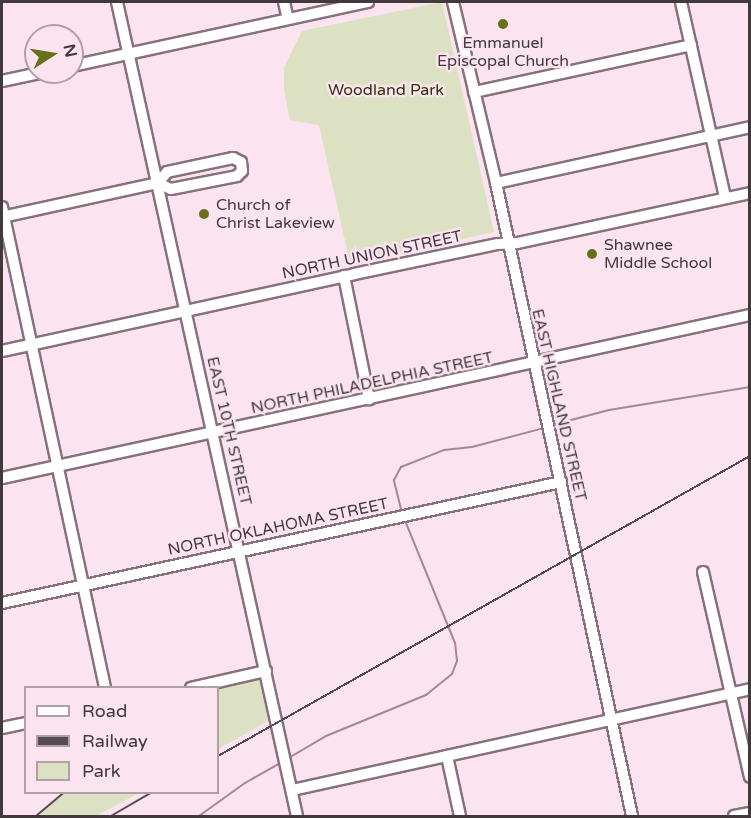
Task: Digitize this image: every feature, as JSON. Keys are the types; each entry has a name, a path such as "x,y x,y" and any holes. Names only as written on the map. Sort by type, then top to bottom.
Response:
{"street":[{"name":"EAST 10TH STREET","path":"117,2 214,432 297,816"},
{"path":"284,2 288,19"},
{"path":"84,63 368,2"},
{"name":"EAST HIGHLAND STREET","path":"453,2 496,183 632,816"},
{"path":"681,2 725,198"},
{"path":"474,92 691,45"},
{"path":"2,81 24,76"},
{"path":"496,183 750,127"},
{"path":"105,686 2,213 158,183 171,189 237,176 242,171 241,162 233,159 167,172 158,183"},
{"name":"NORTH UNION STREET","path":"2,351 344,276 725,198 749,196"},
{"path":"344,276 369,399"},
{"name":"NORTH PHILADELPHIA STREET","path":"2,478 750,315"},
{"name":"NORTH OKLAHOMA STREET","path":"2,603 561,482"},
{"path":"704,572 750,777"},
{"path":"196,686 266,671"},
{"path":"292,790 750,689"},
{"path":"2,728 24,723"},
{"path":"447,756 460,816"},
{"path":"734,816 750,813"}],"green space":[{"name":"Woodland Park","path":"442,2 494,232 350,263 319,125 290,120 284,90 284,67 302,31"},
{"path":"259,679 268,721 219,748 219,688"},
{"path":"62,794 137,794 96,816 36,816"}],"waterway":[{"path":"552,425 609,410 750,387"},
{"path":"402,513 394,480 401,467 444,450 472,447 544,428"},
{"path":"287,759 326,736 426,695 452,674 457,661 455,643 404,518"},
{"path":"199,816 245,783 282,762"}],"railway":[{"path":"219,755 750,456"},
{"path":"36,816 63,794"},
{"path":"111,816 149,794"}],"place":[{"name":"Emmanuel Episcopal Church","path":"503,24"},
{"name":"Church of Christ Lakeview","path":"204,214"},
{"name":"Shawnee Middle School","path":"592,254"}]}
